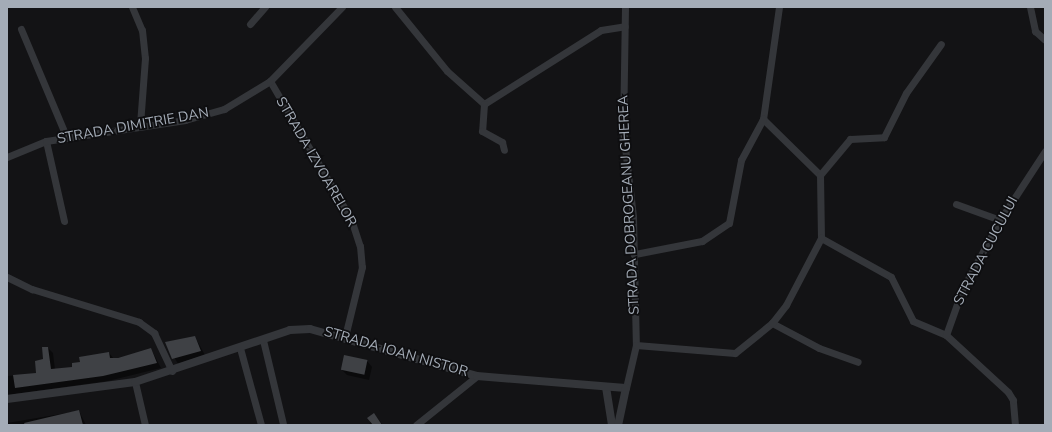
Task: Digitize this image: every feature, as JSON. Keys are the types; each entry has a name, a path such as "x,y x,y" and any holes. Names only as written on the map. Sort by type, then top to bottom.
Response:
{"street":[{"path":"132,7 142,30 145,58 140,125"},
{"path":"250,24 265,7"},
{"name":"STRADA DIMITRIE DAN","path":"7,157 46,141 66,136 212,113 240,102 270,81 342,7"},
{"path":"395,7 448,71 484,104"},
{"name":"STRADA DOBROGEANU GHEREA","path":"618,425 636,345 635,254 623,130 625,7"},
{"path":"635,254 702,241 729,223 741,160 763,119 779,7"},
{"path":"1030,7 1035,31 1045,40"},
{"path":"484,104 600,30 625,26"},
{"path":"20,29 66,136"},
{"path":"636,345 726,355 742,348 772,323 786,305 821,238 820,176 850,138 884,137 906,93 941,44"},
{"name":"STRADA IZVOARELOR","path":"270,81 351,219 360,246 362,267 345,337"},
{"path":"484,104 482,131 502,142 504,150"},
{"path":"763,119 820,176"},
{"path":"46,141 64,221"},
{"name":"STRADA CUCULUI","path":"946,334 962,290 1000,220 1045,151"},
{"path":"956,204 1000,220"},
{"path":"821,238 891,277 913,321 946,334 1008,392 1013,400 1015,425"},
{"path":"7,276 32,289 139,322 154,333 172,371"},
{"path":"772,323 818,348 858,362"},
{"name":"STRADA IOAN NISTOR","path":"7,399 135,382 172,371 290,330 310,329 345,337 478,376 626,388"},
{"path":"263,340 283,424"},
{"path":"240,348 261,425"},
{"path":"416,425 478,376"},
{"path":"135,382 145,425"},
{"path":"606,387 612,425"}],"building":[{"path":"195,336 201,351 172,359 165,342"},
{"path":"42,347 48,347 51,369 72,367 72,363 80,362 79,357 109,352 110,358 118,358 151,348 157,363 103,376 15,388 13,375 36,373 35,361 43,359"},
{"path":"344,355 367,360 364,375 341,370"},
{"path":"79,410 83,425 25,425 24,423"},
{"path":"374,413 382,425 373,425 367,418"}]}
